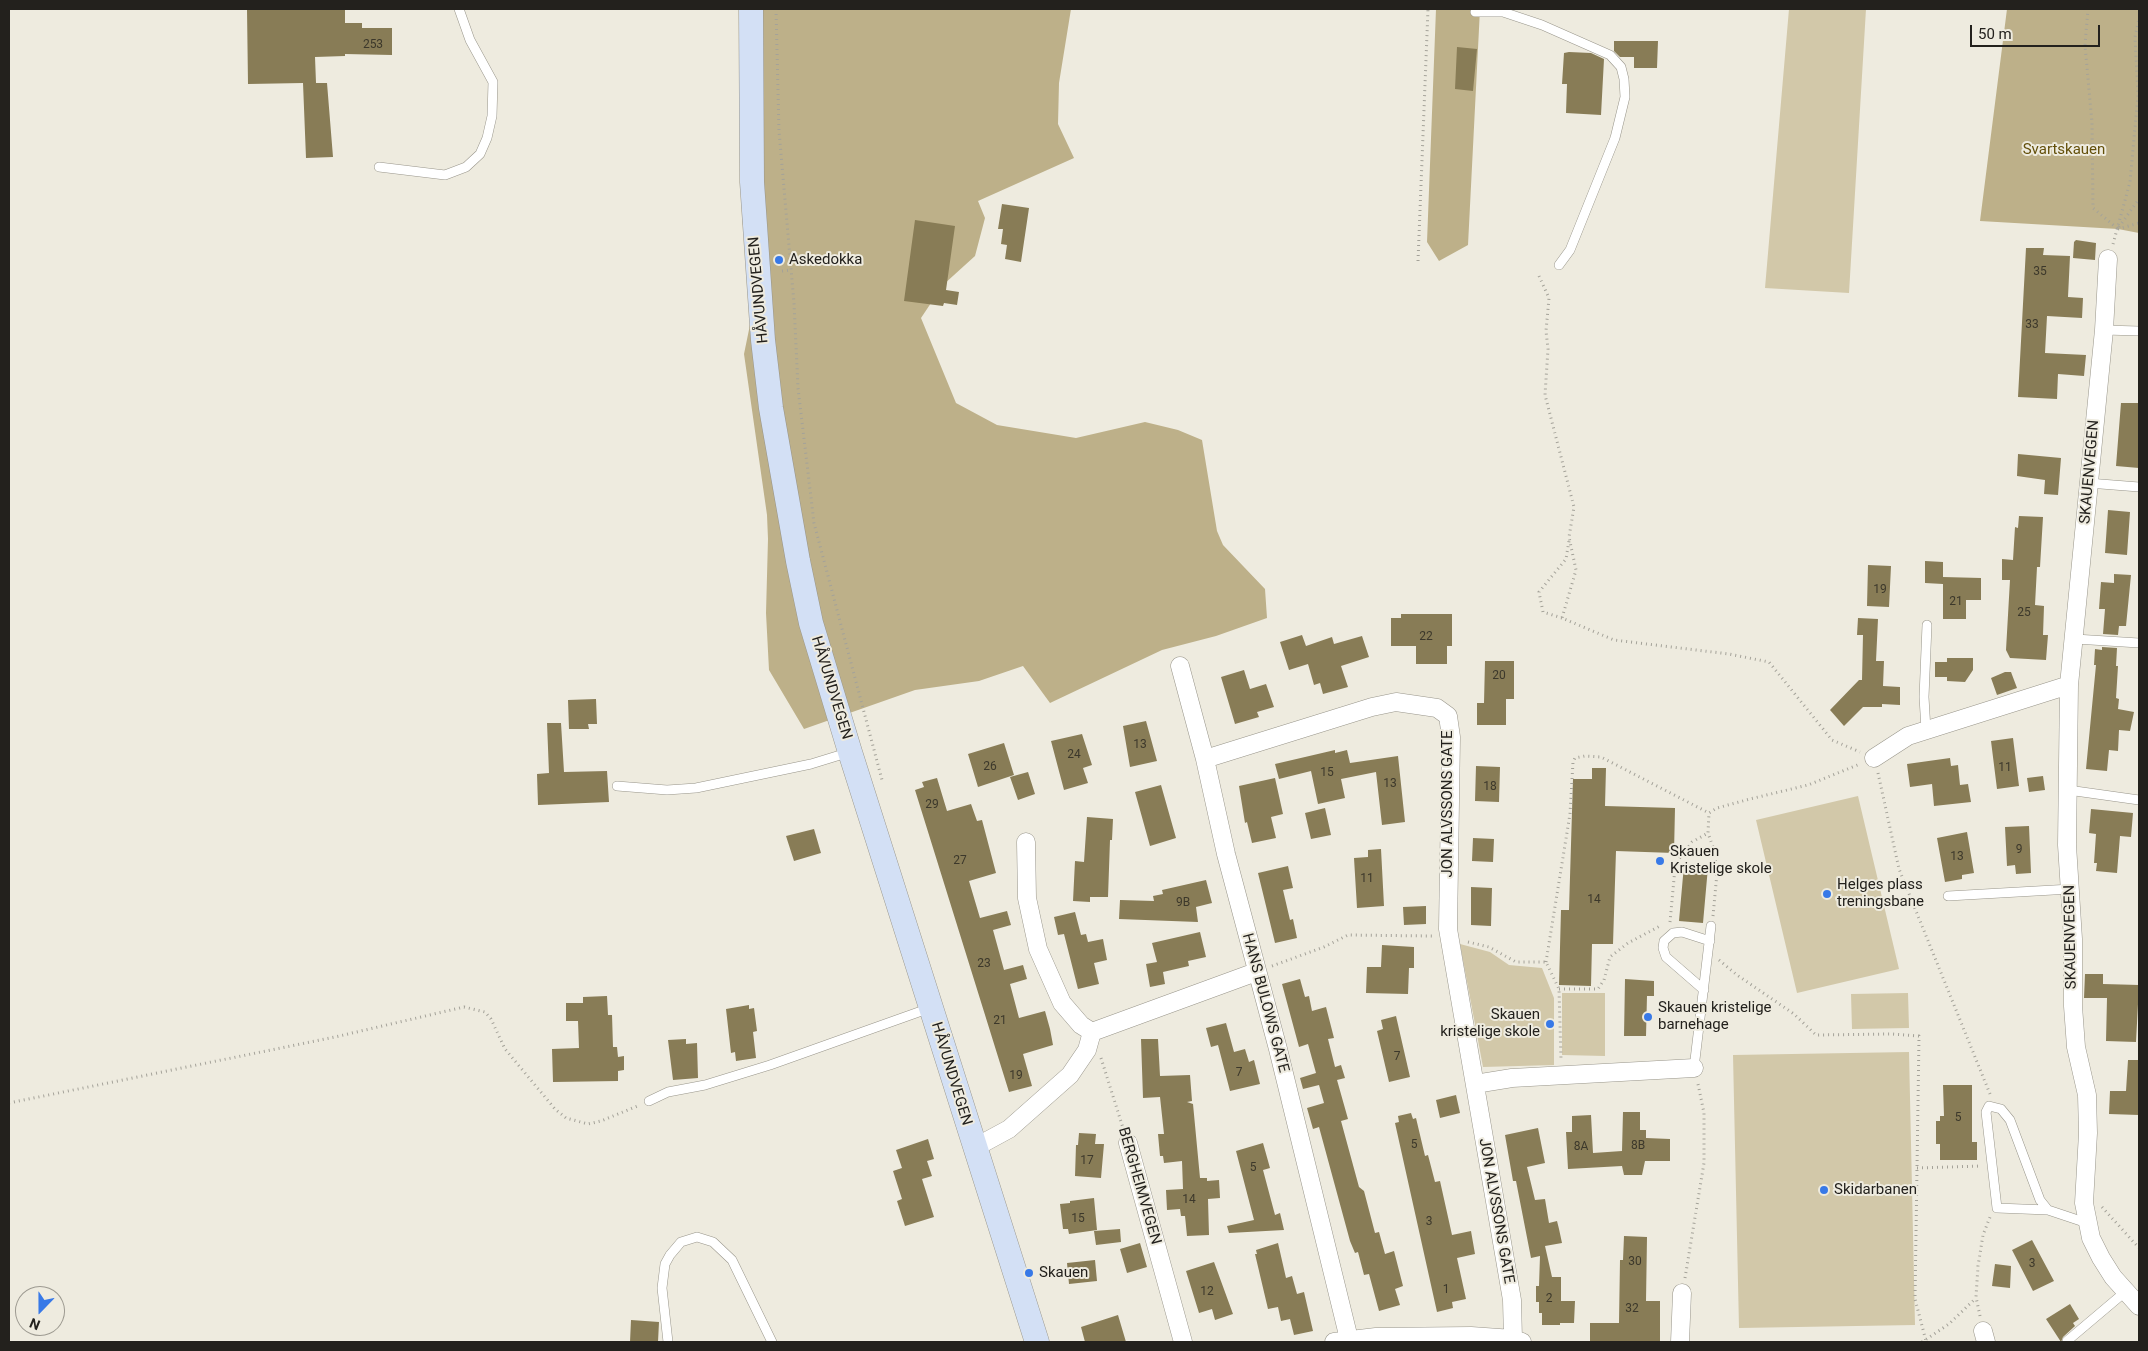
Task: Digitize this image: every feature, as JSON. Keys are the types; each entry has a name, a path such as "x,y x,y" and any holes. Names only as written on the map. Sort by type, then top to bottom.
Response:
{"main road":[{"name":"HÅVUNDVEGEN","path":"751,9 752,182 763,340 771,408 785,492 812,623 850,752 1035,1342"}],"street":[{"name":"SKAUENVEGEN","path":"2108,259 2104,330 2069,685 2067,845 2071,888 2073,1006 2076,1047 2087,1095 2088,1123 2084,1203 2087,1223 2091,1238 2101,1258 2125,1292 2139,1306"},
{"name":"HANS BULOWS GATE","path":"1180,666 1205,759 1226,854 1256,972 1278,1048 1342,1341"},
{"path":"1874,758 1908,736 2069,685"},
{"name":"JON ALVSSONS GATE","path":"1205,759 1372,706 1396,702 1437,708 1448,716 1451,737 1448,929 1453,968 1475,1084 1518,1341"},
{"path":"1026,842 1027,898 1038,949 1062,1003 1080,1025 1092,1032"},
{"path":"1092,1032 1256,972"},
{"path":"974,1148 1008,1129 1070,1074 1082,1061 1092,1032"},
{"path":"1475,1084 1512,1078 1694,1068"},
{"name":"BERGHEIMVEGEN","path":"1128,1143 1184,1342"},
{"path":"1680,1342 1682,1293"},
{"path":"1342,1341 1439,1339 1518,1341"}],"lane":[{"path":"379,168 445,175 466,167 480,154 487,138 492,116 493,82 474,48 459,9"},
{"path":"1475,12 1504,12 1542,25 1610,55 1620,67 1624,79 1625,98 1615,138 1570,250 1559,265"},
{"path":"2104,330 2139,331"},
{"path":"2088,483 2139,487"},
{"path":"1926,730 1924,697 1927,625"},
{"path":"2075,639 2139,643"},
{"path":"617,786 667,790 696,788 811,764 850,752"},
{"path":"2068,790 2139,800"},
{"path":"1948,896 2071,888"},
{"path":"1694,1068 1711,926"},
{"path":"1704,990 1663,953 1664,941 1672,933 1682,932 1710,941"},
{"path":"649,1101 668,1092 705,1085 770,1065 930,1008"},
{"path":"2048,1210 2040,1200 2010,1120 2001,1109 1989,1106 1986,1112 1997,1208 2048,1210 2087,1223"},
{"path":"668,1342 662,1288 665,1264 681,1242 697,1237 713,1242 732,1260 772,1342"},
{"path":"2066,1341 2125,1292"}],"path":[{"path":"776,9 779,131 791,270 798,388 814,524 821,556"},
{"path":"1418,262 1428,9"},
{"path":"2088,9 2085,45 2092,123 2093,208 2118,229"},
{"path":"2108,259 2130,182 2138,95 2135,37 2139,18"},
{"path":"2118,229 2139,200"},
{"path":"2118,229 2139,223"},
{"path":"782,271 791,270"},
{"path":"1539,276 1549,298 1546,331 1548,349 1545,395 1574,507 1566,559 1538,592 1543,612 1614,640 1730,654 1769,662 1832,740 1874,758"},
{"path":"1562,618 1576,570 1569,537"},
{"path":"1546,962 1570,814 1573,762 1575,758 1585,756 1601,758 1709,813"},
{"path":"1709,813 1717,808 1750,798 1808,785 1874,758"},
{"path":"1874,758 1899,869 1988,1085 1993,1106"},
{"path":"1709,813 1708,833 1714,850 1717,873 1711,926"},
{"path":"1668,936 1675,868 1679,859 1692,842 1708,833"},
{"path":"1559,989 1598,988 1604,980 1608,961 1615,952 1670,921"},
{"path":"1709,952 1736,975 1794,1014 1816,1035 1892,1034 1919,1036 1914,1299 1924,1341 1949,1324 1976,1297"},
{"path":"9,1103 335,1037 464,1007 485,1012 505,1049 544,1097 566,1118 588,1124 601,1121 649,1101"},
{"name":"BERGHEIMVEGEN","path":"1092,1032 1128,1143"},
{"path":"1682,1293 1704,1163 1704,1113 1694,1068"},
{"path":"1917,1168 1992,1166"},
{"path":"2085,1188 2139,1248"},
{"path":"1984,1337 1976,1297 1978,1266 1988,1218 1997,1208"}],"shaded area":[{"path":"1789,9 1866,9 1849,293 1765,288"},
{"name":"Helges plass treningsbane","path":"1858,796 1899,969 1797,993 1756,820"},
{"path":"1460,944 1490,952 1509,965 1542,968 1554,998 1554,1065 1483,1067"},
{"path":"1562,993 1605,993 1605,1056 1562,1055"},
{"path":"1908,993 1909,1028 1852,1029 1851,994"},
{"name":"Skidarbanen","path":"1909,1052 1915,1325 1739,1328 1733,1055"}],"green space":[{"path":"739,9 1071,9 1059,83 1058,124 1074,158 978,201 985,218 975,256 943,285 921,318 956,403 997,425 1076,438 1145,422 1178,430 1202,440 1217,531 1223,545 1265,589 1267,618 1216,636 1162,650 1050,703 1023,666 979,681 915,690 804,729 769,670 766,613 767,515 744,354 752,315 742,216"},
{"path":"1436,9 1480,9 1468,245 1439,261 1427,242"},
{"name":"Svartskauen","path":"2007,9 2139,9 2139,233 2118,229 1980,221"}],"building":[{"path":"247,9 345,9 345,23 362,23 362,28 392,28 392,55 345,54 345,56 315,57 316,83 327,83 333,157 306,158 303,83 248,84"},
{"path":"1614,41 1658,41 1657,68 1634,68 1634,57 1620,57 1614,51"},
{"path":"1457,47 1477,49 1473,91 1455,89"},
{"path":"1564,53 1591,53 1604,59 1601,115 1566,113 1567,84 1562,84"},
{"path":"1002,204 1029,208 1021,262 1005,259 1007,245 1001,244 1003,229 998,229"},
{"path":"915,220 955,226 946,290 959,292 957,305 944,303 943,306 904,301"},
{"path":"2076,240 2096,243 2095,260 2073,258 2074,242"},
{"path":"2026,248 2044,248 2043,255 2070,256 2068,297 2083,298 2082,318 2047,316 2045,353 2086,355 2084,376 2058,374 2057,399 2018,397"},
{"path":"2121,403 2139,403 2139,468 2116,466"},
{"path":"2018,454 2061,458 2058,495 2044,494 2045,480 2017,476"},
{"path":"2108,510 2130,512 2127,555 2105,553"},
{"path":"2019,516 2043,517 2040,567 2037,567 2035,605 2044,606 2043,635 2048,635 2046,660 2010,658 2006,650 2010,580 2002,580 2002,559 2013,560 2015,527 2018,528"},
{"path":"1925,561 1943,562 1943,584 1925,583"},
{"path":"1868,565 1891,566 1889,607 1867,606"},
{"path":"2114,574 2131,575 2126,626 2119,626 2118,635 2103,634 2105,609 2099,609 2101,582 2114,583"},
{"path":"1943,577 1981,578 1981,600 1966,600 1966,619 1943,619"},
{"path":"1401,614 1452,614 1452,646 1447,646 1447,664 1416,664 1416,646 1391,646 1391,618 1401,618"},
{"path":"1858,618 1878,619 1876,661 1884,661 1883,686 1900,687 1900,705 1882,704 1882,707 1863,707 1844,726 1830,710 1859,680 1862,680 1863,635 1857,635"},
{"path":"1302,635 1306,646 1332,637 1334,644 1362,636 1369,657 1341,666 1348,687 1323,694 1320,683 1314,685 1308,664 1289,670 1280,642"},
{"path":"2102,647 2117,648 2116,698 2119,699 2118,709 2134,712 2130,731 2119,730 2118,751 2109,750 2107,771 2086,769 2096,665 2094,665 2095,649 2102,650"},
{"path":"1947,658 1973,658 1973,670 1965,682 1947,681 1947,677 1935,677 1935,662 1947,662"},
{"path":"1485,661 1514,661 1514,699 1506,699 1506,725 1477,725 1477,703 1484,703"},
{"path":"1244,670 1250,689 1266,684 1274,707 1257,712 1259,717 1235,724 1221,677"},
{"path":"2005,672 2011,672 2017,688 1997,695 1991,678"},
{"path":"596,699 597,724 588,724 589,729 569,729 568,700"},
{"path":"1146,721 1157,761 1130,767 1123,726"},
{"path":"547,723 561,723 564,772 607,771 609,802 538,805 537,774 549,773"},
{"path":"1082,734 1092,765 1083,768 1088,783 1064,790 1051,741"},
{"path":"2013,738 2019,786 1997,789 1991,741"},
{"path":"1004,743 1014,775 978,787 968,754"},
{"path":"1335,750 1335,753 1347,750 1350,763 1398,756 1405,822 1382,825 1376,772 1341,779 1345,798 1318,804 1311,771 1279,779 1275,764"},
{"path":"1950,758 1951,766 1958,765 1960,785 1968,784 1971,802 1934,806 1932,784 1910,787 1907,764"},
{"path":"1476,766 1500,767 1499,802 1475,801"},
{"path":"1592,768 1606,768 1605,806 1675,808 1674,853 1616,851 1613,944 1592,944 1591,986 1559,985 1561,910 1569,910 1573,779 1592,779"},
{"path":"1028,772 1035,794 1018,800 1010,777"},
{"path":"2043,776 2045,790 2029,792 2027,778"},
{"path":"937,778 947,811 971,804 977,821 982,820 996,873 969,881 980,918 1007,911 1011,925 993,930 1004,970 1023,965 1027,979 1010,984 1019,1018 1045,1011 1053,1045 1023,1054 1032,1086 1009,1092 915,790 924,787 922,782"},
{"path":"1275,778 1283,814 1271,817 1276,838 1252,843 1247,822 1245,823 1239,786"},
{"path":"1161,785 1176,838 1150,846 1135,792"},
{"path":"1325,808 1331,835 1311,839 1305,813"},
{"path":"2091,809 2133,813 2131,837 2120,836 2117,873 2096,871 2097,863 2094,863 2096,834 2089,833"},
{"path":"1087,817 1113,819 1112,840 1110,840 1108,897 1090,897 1090,902 1073,901 1075,861 1084,862"},
{"path":"2029,826 2031,873 2016,874 2015,865 2007,866 2005,827"},
{"path":"814,829 821,853 794,861 786,836"},
{"path":"1967,832 1974,873 1962,875 1962,879 1945,882 1937,838"},
{"path":"1473,838 1494,839 1493,862 1472,861"},
{"path":"1381,849 1384,906 1357,908 1354,858 1368,857 1368,850"},
{"path":"1684,865 1708,867 1703,923 1679,921"},
{"path":"1288,866 1293,888 1283,890 1290,920 1293,919 1297,938 1275,943 1258,873"},
{"path":"1206,880 1212,903 1196,907 1198,922 1119,919 1120,900 1154,901 1153,896 1163,894 1162,890"},
{"path":"1471,887 1492,888 1491,926 1471,925"},
{"path":"1426,906 1426,924 1404,925 1403,907"},
{"path":"1075,912 1081,935 1086,934 1088,942 1103,939 1107,960 1094,963 1099,984 1078,989 1064,934 1058,935 1054,917"},
{"path":"1200,932 1206,957 1188,961 1189,966 1163,972 1165,984 1150,987 1146,964 1157,962 1152,943"},
{"path":"1382,945 1414,947 1414,968 1409,968 1408,994 1366,993 1367,967 1381,967"},
{"path":"2085,974 2103,974 2103,984 2139,985 2136,1042 2106,1041 2107,998 2084,998"},
{"path":"1300,979 1305,997 1309,996 1312,1011 1326,1007 1334,1038 1328,1039 1335,1067 1341,1065 1345,1078 1337,1080 1348,1119 1341,1121 1359,1187 1364,1191 1375,1233 1379,1232 1385,1254 1394,1251 1403,1286 1395,1289 1400,1305 1379,1311 1369,1274 1364,1275 1358,1252 1355,1253 1350,1241 1319,1127 1313,1129 1307,1108 1324,1103 1319,1085 1303,1089 1300,1078 1316,1073 1308,1044 1299,1047 1282,984"},
{"path":"1625,979 1654,981 1654,996 1647,996 1646,1036 1624,1036"},
{"path":"607,996 608,1015 612,1015 613,1047 617,1047 618,1057 624,1056 624,1070 618,1071 618,1081 553,1082 552,1049 579,1048 578,1021 566,1021 566,1003 583,1003 583,997"},
{"path":"749,1005 749,1009 754,1008 757,1031 753,1032 756,1058 736,1061 735,1052 731,1053 726,1009"},
{"path":"1396,1016 1410,1077 1389,1082 1377,1031 1383,1029 1381,1020"},
{"path":"1226,1023 1234,1052 1245,1049 1249,1062 1254,1060 1260,1084 1230,1091 1218,1045 1211,1047 1206,1028"},
{"path":"686,1039 686,1044 697,1043 698,1078 673,1080 668,1040"},
{"path":"1141,1039 1158,1039 1160,1076 1190,1075 1192,1101 1187,1102 1193,1104 1200,1178 1207,1178 1207,1181 1219,1180 1220,1198 1208,1199 1209,1235 1187,1236 1185,1216 1181,1216 1180,1209 1167,1210 1166,1190 1183,1189 1182,1161 1164,1163 1163,1156 1160,1156 1158,1134 1164,1134 1160,1097 1143,1098"},
{"path":"2128,1060 2139,1060 2139,1115 2109,1114 2110,1091 2126,1091"},
{"path":"1943,1085 1972,1085 1972,1142 1977,1142 1977,1160 1940,1160 1940,1144 1936,1144 1936,1121 1940,1121 1940,1116 1944,1116"},
{"path":"1456,1095 1460,1113 1440,1118 1436,1100"},
{"path":"1623,1112 1640,1112 1640,1130 1646,1130 1646,1138 1670,1139 1670,1161 1645,1161 1642,1175 1624,1175 1622,1166 1568,1169 1566,1132 1572,1132 1572,1116 1591,1115 1593,1153 1622,1151"},
{"path":"1411,1113 1413,1119 1416,1118 1425,1156 1428,1155 1435,1182 1440,1181 1452,1235 1471,1231 1475,1254 1457,1258 1466,1299 1452,1302 1453,1308 1437,1312 1395,1123 1399,1122 1398,1116"},
{"path":"1538,1128 1545,1163 1527,1167 1535,1200 1545,1199 1549,1223 1557,1221 1562,1243 1545,1246 1552,1277 1561,1277 1561,1301 1575,1301 1574,1323 1542,1325 1542,1313 1539,1313 1539,1302 1536,1302 1536,1286 1539,1286 1540,1256 1531,1258 1516,1181 1513,1181 1505,1135"},
{"path":"1079,1133 1096,1134 1095,1144 1104,1144 1101,1178 1075,1176 1076,1145 1078,1145"},
{"path":"928,1139 934,1159 927,1161 932,1176 922,1179 934,1217 905,1226 897,1201 902,1199 893,1171 902,1168 896,1150"},
{"path":"1263,1143 1270,1168 1263,1170 1275,1215 1280,1213 1284,1230 1229,1233 1227,1226 1254,1220 1236,1151"},
{"path":"1094,1198 1097,1230 1069,1234 1068,1229 1063,1229 1060,1204"},
{"path":"1120,1229 1121,1242 1096,1245 1094,1231"},
{"path":"1624,1236 1647,1237 1646,1301 1660,1301 1660,1342 1590,1342 1590,1323 1619,1323 1620,1260 1623,1260"},
{"path":"2032,1240 2054,1281 2033,1291 2012,1250"},
{"path":"1140,1243 1147,1267 1127,1273 1120,1249"},
{"path":"1278,1243 1286,1278 1292,1276 1297,1294 1304,1292 1313,1331 1294,1335 1290,1319 1281,1321 1278,1307 1268,1309 1255,1254 1257,1254 1256,1250"},
{"path":"1095,1260 1097,1281 1069,1284 1067,1263"},
{"path":"1214,1262 1233,1314 1215,1320 1212,1309 1199,1313 1186,1271"},
{"path":"1995,1264 2011,1266 2010,1288 1992,1286"},
{"path":"2070,1304 2079,1319 2073,1323 2075,1326 2063,1337 2061,1342 2046,1319"},
{"path":"1118,1315 1126,1342 1085,1342 1081,1327"},
{"path":"631,1320 659,1322 658,1342 630,1342"}],"place":[{"name":"Askedokka","path":"779,260"},
{"name":"Skauen Kristelige skole","path":"1660,861"},
{"name":"Helges plass treningsbane","path":"1827,894"},
{"name":"Skauen kristelige barnehage","path":"1648,1017"},
{"name":"Skauen kristelige skole","path":"1550,1024"},
{"name":"Skidarbanen","path":"1824,1190"},
{"name":"Skauen","path":"1029,1273"}]}
